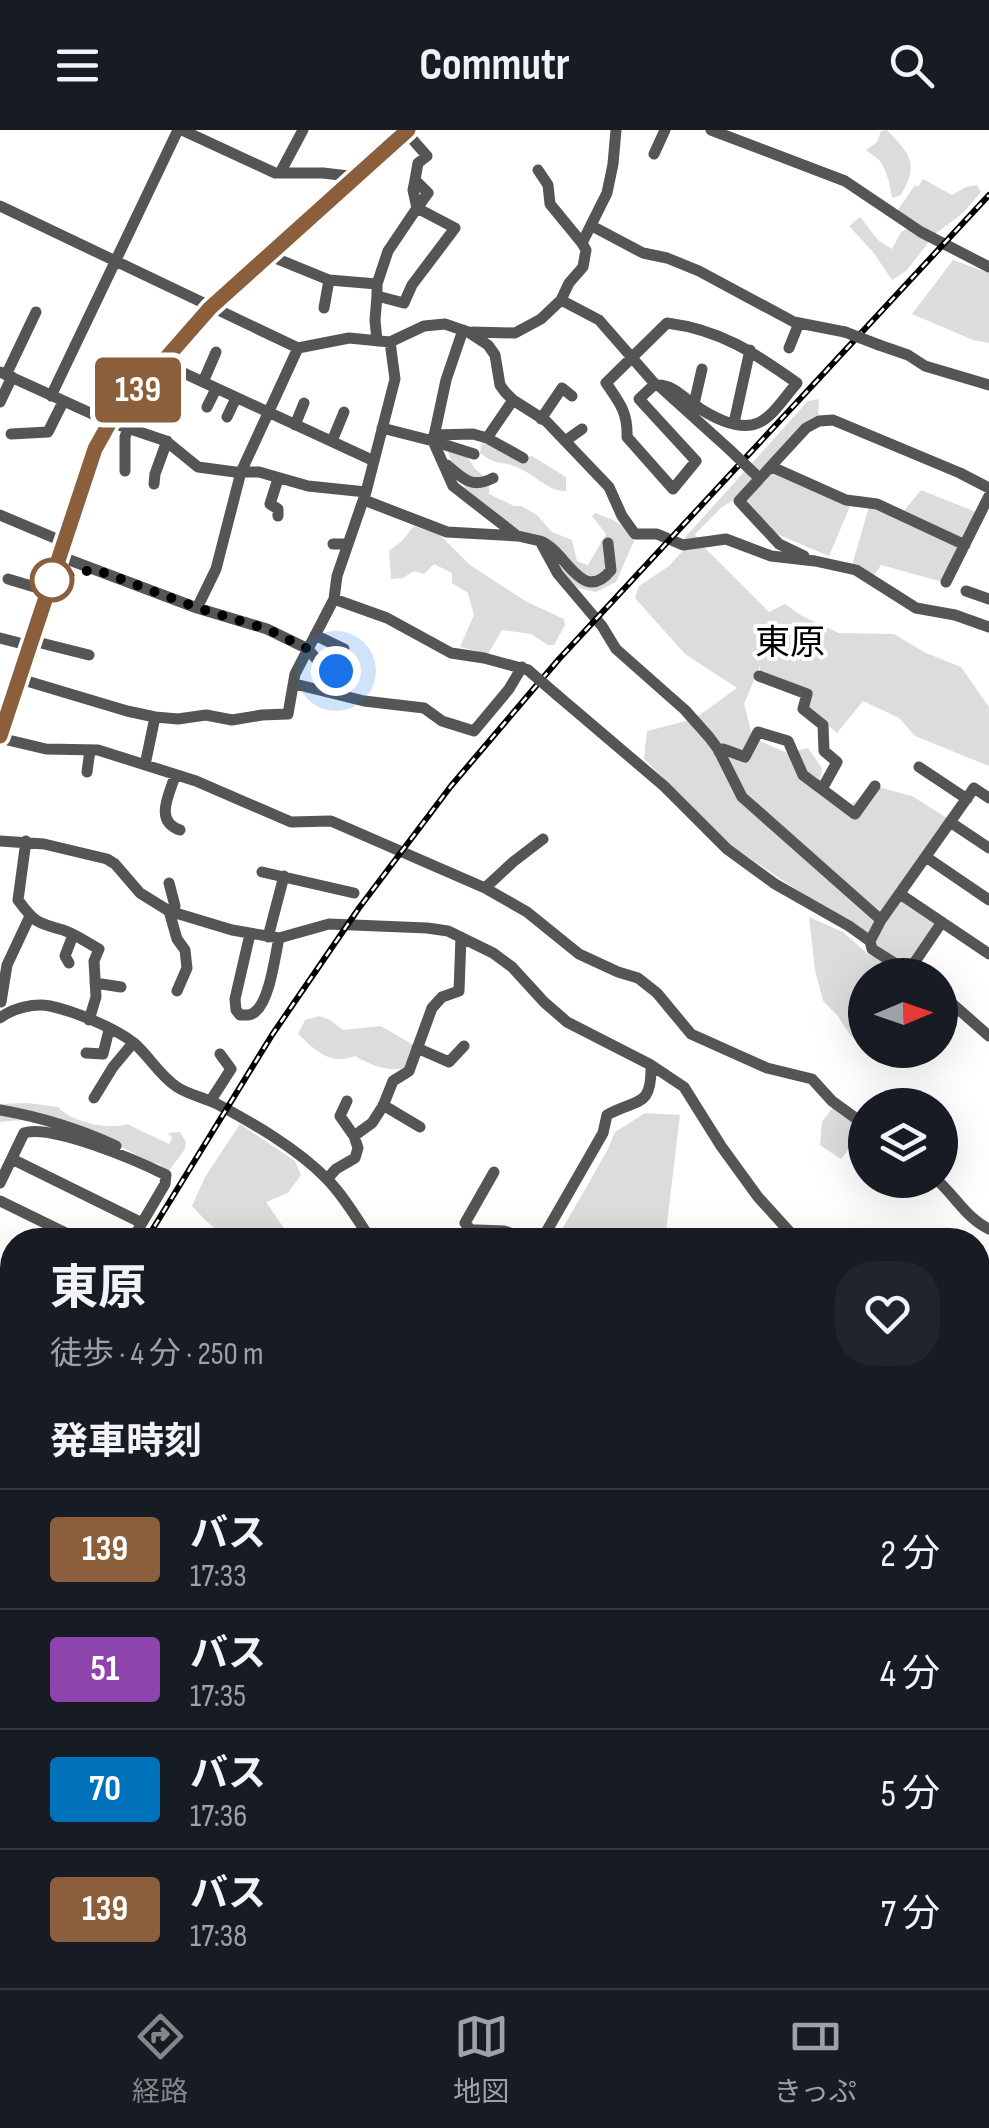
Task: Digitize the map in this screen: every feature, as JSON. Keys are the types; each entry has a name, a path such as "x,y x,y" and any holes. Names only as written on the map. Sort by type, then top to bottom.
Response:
{"main road":[{"path":"0,737 95,449 110,422 210,308 407,131"}],"street":[{"path":"11,434 48,432 116,260 180,130 272,172 357,177"},
{"path":"280,174 303,130"},
{"path":"582,243 607,193 616,130"},
{"path":"654,154 665,130"},
{"path":"710,130 845,182 921,232 989,266"},
{"path":"20,679 155,717 232,720 288,714 296,674 334,598 337,576 365,496 395,379 375,320 377,290 388,251 428,193 415,180 418,162 427,156 407,131"},
{"path":"465,331 515,333 541,319 562,300 569,283 583,267 586,250 550,204 548,185 538,170"},
{"path":"0,206 298,348 349,338 383,341 424,326 445,324 465,331 488,345 495,355 500,384 513,400 541,418 608,487 636,534 656,534 682,545 726,540 771,556 815,560 856,570 916,608 955,615 989,627"},
{"path":"270,256 329,280 377,290 404,303 454,228 417,208"},
{"path":"592,226 643,253 699,271 798,322 845,332 908,355 925,366 989,385"},
{"path":"324,308 329,280"},
{"path":"562,300 598,320 656,384 758,478"},
{"path":"0,402 6,374 36,312"},
{"path":"667,322 706,330 750,350 797,383 762,422 753,425 708,415 667,385 656,384 640,400 696,461 673,490 627,436 628,420 606,382 667,322"},
{"path":"789,348 798,322"},
{"path":"685,340 689,326"},
{"path":"465,331 446,380 433,438 454,486 518,536"},
{"path":"198,608 216,569 241,472 298,348"},
{"path":"734,423 750,350"},
{"path":"203,382 216,352"},
{"path":"162,364 374,461"},
{"path":"694,404 702,369"},
{"path":"6,374 110,422 167,441 198,467 259,472 365,496 446,532 540,541 551,545 580,580 603,580 610,570 608,544"},
{"path":"541,418 562,388 572,396"},
{"path":"207,407 216,389"},
{"path":"227,417 236,398"},
{"path":"488,438 513,400"},
{"path":"295,424 304,403"},
{"path":"332,441 344,412"},
{"path":"815,560 779,544 738,501 806,428 819,421 833,420 989,488"},
{"path":"125,471 128,428"},
{"path":"382,428 433,438 474,454"},
{"path":"565,440 582,429"},
{"path":"433,438 473,434 523,458"},
{"path":"154,484 167,441"},
{"path":"443,467 447,465 465,481 484,483 494,478"},
{"path":"772,467 846,500 877,504 965,545"},
{"path":"278,479 270,504 278,510 278,516"},
{"path":"946,582 989,496"},
{"path":"0,515 62,549 198,608 267,629 308,649 322,666 336,671"},
{"path":"340,525 354,528"},
{"path":"540,541 558,574 616,649 685,710 719,752 742,797 881,920"},
{"path":"333,544 348,544"},
{"path":"8,579 48,591"},
{"path":"966,591 989,599"},
{"path":"334,598 387,618 451,653 525,668 664,786 727,849 775,884 870,941"},
{"path":"315,635 344,648"},
{"path":"0,638 89,655"},
{"path":"295,684 364,701 424,708 442,721 474,730 525,668"},
{"path":"759,676 808,694 802,710 823,725 824,751 838,762 822,789"},
{"path":"145,765 155,717"},
{"path":"719,752 723,749 745,757 758,732 788,741 803,775 855,814 874,786"},
{"path":"0,737 46,750 98,750 196,781 290,822 331,820 485,888 528,912 578,954 638,978 692,1034 767,1068 812,1079 848,1113"},
{"path":"87,772 90,750"},
{"path":"919,767 967,799"},
{"path":"176,776 166,804 166,819 170,827 180,830"},
{"path":"885,958 872,950 870,941 881,920 974,788 989,798"},
{"path":"950,822 989,848"},
{"path":"485,888 543,839"},
{"path":"0,841 78,845 114,864 140,893 172,913 250,934 273,938 329,924 428,928 461,937 512,968 567,1022 684,1087 721,1146 787,1228"},
{"path":"26,842 18,900 30,916 48,928 65,931 99,949 94,962 96,997 89,1020"},
{"path":"926,858 989,900"},
{"path":"262,872 354,893"},
{"path":"250,934 235,999 236,1010 248,1015 265,998 284,876"},
{"path":"168,883 175,906 172,913 177,939 185,950 187,968 178,991"},
{"path":"900,894 989,954"},
{"path":"0,898 18,900"},
{"path":"232,930 238,913"},
{"path":"30,916 7,964 2,1009 48,1006 89,1020 133,1043 176,1087 211,1100 296,1153 327,1179 363,1228"},
{"path":"919,958 942,922"},
{"path":"68,962 65,956 73,936"},
{"path":"354,1136 372,1123 393,1081 409,1071 432,1008 442,997 459,991 461,937"},
{"path":"95,983 121,987"},
{"path":"958,1009 989,1036"},
{"path":"86,1053 103,1054 109,1030"},
{"path":"94,1098 133,1043"},
{"path":"417,1048 449,1062 464,1046"},
{"path":"211,1100 231,1068 220,1054"},
{"path":"548,1228 603,1133 607,1115 638,1103 647,1095 652,1085 652,1066"},
{"path":"327,1179 354,1158 358,1148 340,1116 347,1101"},
{"path":"383,1105 420,1127"},
{"path":"0,1110 30,1115 95,1136 153,1164 166,1176 166,1184 140,1228"},
{"path":"29,1130 30,1115"},
{"path":"0,1183 24,1132 29,1130 90,1144 166,1176"},
{"path":"12,1159 142,1224"},
{"path":"469,1228 465,1223 494,1172"},
{"path":"955,1198 972,1219 987,1228"},
{"path":"0,1201 55,1228"}],"shaded area":[{"path":"887,130 907,153 911,167 901,195 892,198 882,163 866,150 877,142 881,131"},
{"path":"923,179 952,195 977,185 981,192 963,213 935,234 907,270 892,280 849,226 860,217 878,240 892,249 901,232 909,228 895,214"},
{"path":"953,260 989,273 989,343 912,314"},
{"path":"819,399 818,418 772,468 851,504 829,556 779,535 736,499 722,507 695,534 700,542 680,543 808,401"},
{"path":"482,442 522,458 532,456 566,477 566,491 486,457 480,453"},
{"path":"448,451 466,455 489,480 489,494 521,506 537,515 552,532 572,540 577,561 588,565 606,534 592,516 595,513 623,526 634,541 616,582 596,592 578,588 563,573 559,556 519,534 465,492"},
{"path":"921,490 976,512 943,582 881,565 871,580 851,569 869,506 902,513"},
{"path":"414,526 440,535 470,565 527,602 564,619 565,625 554,645 531,634 502,630 488,654 460,647 474,615 468,593 452,583 452,573 434,564 424,574 414,571 391,579 389,551"},
{"path":"701,544 769,612 785,604 839,633 894,634 961,667 989,707 989,766 915,736 899,718 863,701 837,733 806,707 809,692 760,676 760,666 744,704 753,738 787,753 808,748 822,768 820,780 848,807 875,786 912,796 947,818 900,893 940,922 922,958 891,958 850,922 721,839 644,759 647,731 694,719 737,688 685,654 635,598 639,586 669,566 688,545"},
{"path":"809,917 843,932 876,958 848,958 848,1032 823,1001"},
{"path":"320,1016 343,1030 381,1026 415,1046 405,1068 379,1067 355,1056 338,1059 324,1055 298,1034 305,1020"},
{"path":"0,1104 58,1107 90,1123 127,1124 169,1144 172,1138 168,1133 180,1132 185,1149 168,1172 100,1135 46,1118 0,1122"},
{"path":"833,1107 848,1117 848,1150 841,1159 820,1145 822,1122"},
{"path":"645,1113 680,1115 666,1228 563,1228 607,1151 615,1132"},
{"path":"240,1124 295,1161 301,1175 288,1193 266,1202 284,1228 215,1228 192,1206 205,1177"}],"railway":[{"path":"153,1228 272,1035 359,908 451,786 559,659 989,195"}],"bus line":[{"name":"139","path":"0,736 95,449 110,422 210,308 408,130"}],"district":[{"name":"東原","path":"790,643"}],"route":[{"path":"52,580 94,569 267,629 308,649 322,666 336,671"}]}
